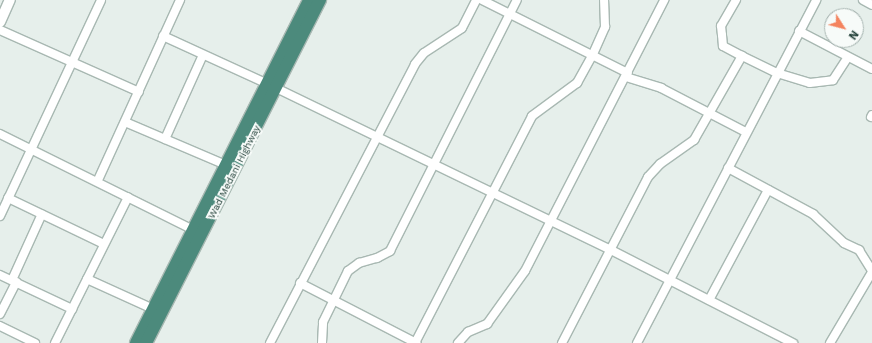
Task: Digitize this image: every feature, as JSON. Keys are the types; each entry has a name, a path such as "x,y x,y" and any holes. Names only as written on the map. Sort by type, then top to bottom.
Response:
{"highway":[{"name":"Wad Medani Highway","path":"146,343 272,86 309,0"},
{"name":"Wad Medani Highway","path":"136,343 226,165 320,0"}],"street":[{"path":"0,22 10,0"},
{"path":"0,216 101,0"},
{"path":"98,180 180,0"},
{"path":"270,343 376,136 419,58 462,28 476,0"},
{"path":"482,0 593,54 627,75 661,88 746,132"},
{"path":"322,343 322,327 333,300 353,266 390,251 435,166 517,0"},
{"path":"300,283 415,343 532,116 577,83 593,54 605,27 604,0"},
{"path":"458,343 468,332 487,324 525,271 627,75 664,0"},
{"path":"736,0 721,26 723,46 742,56 777,73 810,83 833,80 848,57"},
{"path":"638,343 669,280 816,0"},
{"path":"863,0 872,5"},
{"path":"0,30 138,92"},
{"path":"799,31 872,69"},
{"path":"163,36 272,86 435,166 552,221 793,343"},
{"path":"165,139 203,54"},
{"path":"562,343 609,249 650,173 691,143 710,113 742,56"},
{"path":"125,122 226,165"},
{"path":"0,134 98,180 128,197 194,230"},
{"path":"728,168 813,214 844,243 858,250 872,272 830,343"},
{"path":"709,300 768,190"},
{"path":"55,343 128,197"},
{"path":"8,198 104,244"},
{"path":"0,314 42,214"},
{"path":"0,275 72,309"},
{"path":"86,280 153,309"},
{"path":"0,326 35,343"}]}
